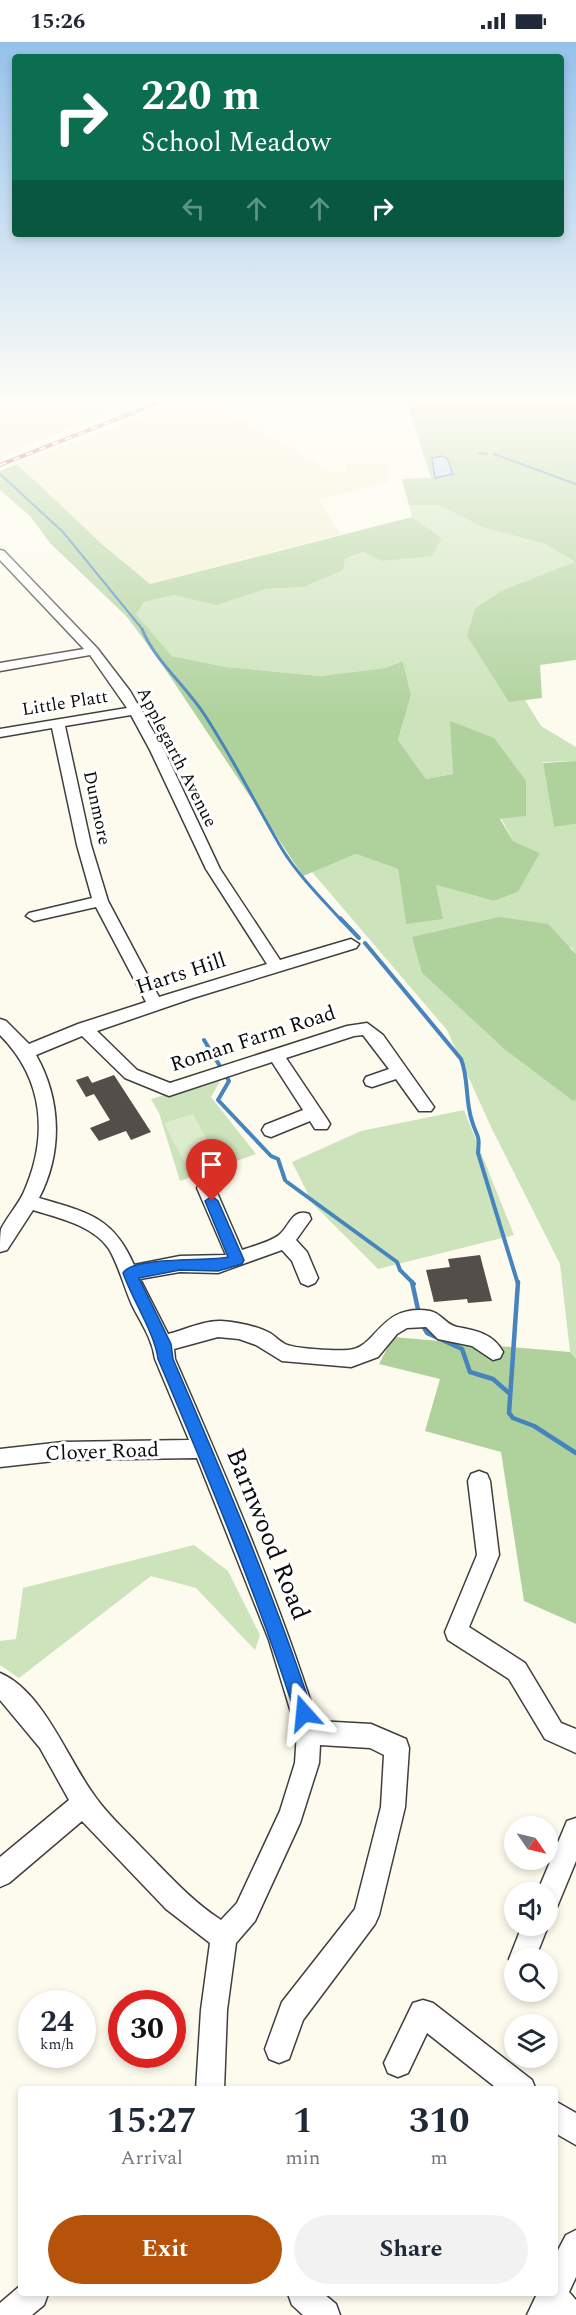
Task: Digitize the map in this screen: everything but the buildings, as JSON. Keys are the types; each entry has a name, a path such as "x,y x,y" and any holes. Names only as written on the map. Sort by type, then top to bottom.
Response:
{"street":[{"name":"Applegarth Avenue","path":"0,553 93,651 136,710 213,869 277,967"},
{"path":"0,667 93,651"},
{"name":"Little Platt","path":"0,732 136,710"},
{"name":"Dunmore","path":"58,723 84,845 100,900 154,1004"},
{"path":"32,917 100,900"},
{"name":"Harts Hill","path":"26,1052 84,1028 154,1004 351,944"},
{"path":"0,1025 26,1052 44,1088 50,1124 43,1168 30,1202 0,1245"},
{"name":"Roman Farm Road","path":"84,1028 131,1074 169,1090 353,1030 367,1029 425,1107"},
{"path":"271,1130 317,1118 276,1055"},
{"path":"372,1081 400,1072"},
{"path":"206,1188 237,1260"},
{"name":"Barnwood Road","path":"30,1202 97,1228 112,1239 130,1273 142,1305 164,1344 165,1359 280,1640 309,1732 307,1763 291,1814 246,1912 224,1937"},
{"path":"130,1273 180,1264 218,1265 237,1260 285,1241 302,1219"},
{"path":"285,1241 300,1257 308,1278"},
{"path":"164,1344 218,1329 239,1331 263,1340 282,1353 351,1359 371,1351 390,1328 404,1320 430,1319 445,1333 477,1339 493,1352"},
{"name":"Clover Road","path":"0,1458 63,1451 203,1449"},
{"path":"479,1481 488,1554 456,1632 517,1671 554,1731 576,1741"},
{"path":"0,1685 12,1695 48,1740 84,1803 175,1900 199,1921 224,1937 214,2010 210,2086"},
{"path":"279,2049 292,2012 366,1915 393,1807 397,1748 371,1736 309,1732"},
{"path":"0,1874 84,1803"},
{"path":"555,1882 576,1830"},
{"path":"398,2063 423,2013 517,2086"},
{"path":"558,2117 576,2131"},
{"path":"558,2291 576,2245"},
{"path":"9,2315 31,2296"},
{"path":"305,2296 325,2315"}],"green space":[{"path":"17,505 61,505 103,545 150,584 412,517 442,538 432,556 381,561 363,552 345,559 343,570 303,587 267,589 216,605 174,595 144,602 136,614 172,656 226,667 320,676 385,668 403,661 411,695 398,740 426,779 453,774 450,721 494,738 526,781 526,816 500,819 513,841 540,853 518,892 494,901 436,885 443,919 406,924 398,869 356,854 303,876 159,660 127,617 50,543 30,516"},
{"path":"61,505 321,505 341,534 150,584 103,545"},
{"path":"409,505 439,505 482,527 545,544 576,563 501,591 509,701 525,700 541,726 576,747 576,761 543,762 554,827 576,824 576,954 571,947 422,973 504,1049 573,1101 576,1100 576,1359 570,1352 560,1264 492,1129 447,1030 312,872 356,854 398,869 406,923 436,885 494,901 518,892 540,853 513,841 451,721 453,774 426,779 398,740 411,695 403,661 385,668 320,676 226,667 172,656 136,614 143,602 174,595 216,604 268,589 303,587 345,559 364,552 381,561 442,538 412,517"},
{"path":"439,505 576,505 576,660 540,665 542,698 509,702 467,636 475,609 501,591 575,562 545,544 482,527"},
{"path":"576,761 576,824 554,827 543,763"},
{"path":"499,917 548,924 576,954 576,1100 573,1101 504,1049 422,973 412,937"},
{"path":"222,1078 211,1097 256,1154 180,1181 159,1113 151,1099"},
{"path":"464,1110 514,1235 378,1269 313,1204 292,1162 361,1131"},
{"path":"193,1114 214,1153 184,1162 164,1123"},
{"path":"393,1337 570,1352 576,1359 576,1624 524,1601 501,1452 425,1431 440,1379 379,1364"},
{"path":"194,1545 228,1571 260,1635 255,1650 196,1588 151,1576 19,1678 0,1665 0,1641 16,1639 23,1588"}],"waterway":[{"path":"34,505 63,532 143,630"},
{"path":"142,629 154,652 196,703 215,731 288,859 341,920"},
{"path":"340,918 359,938"},
{"path":"365,943 461,1059 468,1106 478,1139 478,1153 518,1284"},
{"path":"204,1040 229,1081 218,1100 271,1156 278,1159 285,1180"},
{"path":"287,1182 397,1262 400,1270 412,1282"},
{"path":"412,1282 419,1314"},
{"path":"518,1284 509,1413 513,1418 534,1426 576,1453"},
{"path":"422,1324 427,1333 462,1349 470,1372 493,1379 509,1393"}],"route":[{"path":"212,1201 237,1260 218,1265 180,1264 130,1273 142,1305 164,1344 165,1359 232,1516 280,1640 304,1713"}]}
